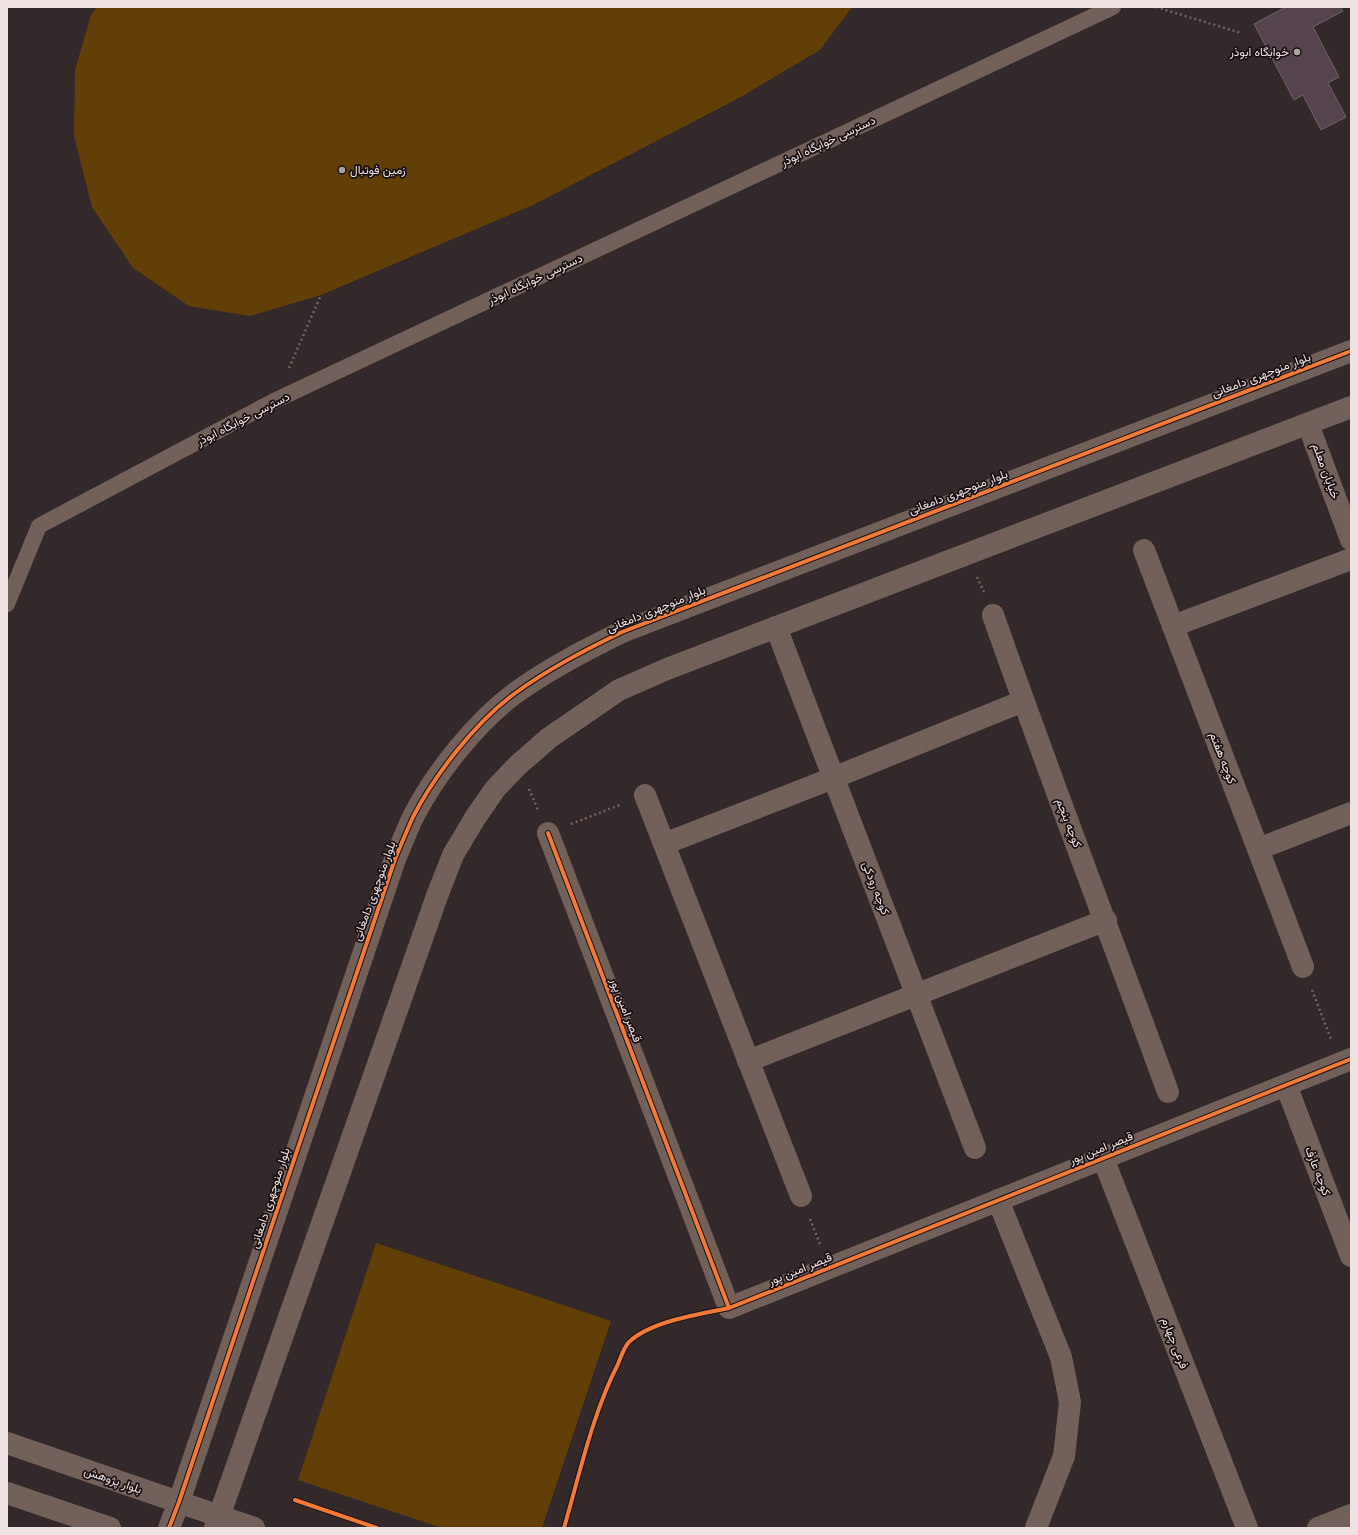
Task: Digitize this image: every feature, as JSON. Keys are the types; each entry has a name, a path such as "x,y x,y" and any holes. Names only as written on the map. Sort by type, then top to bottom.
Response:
{"street":[{"name":"بلوار منوچهری دامغانی","path":"169,1528 395,858 414,816 435,781 460,747 488,716 514,694 546,672 622,632 1351,351"},
{"path":"218,1522 437,896 453,855 475,818 495,789 518,765 549,738 619,690 667,669 1351,407"},
{"name":"خیابان معلم","path":"1308,424 1351,540"},
{"name":"کوچه هفتم","path":"1144,550 1302,967"},
{"path":"1173,626 1351,559"},
{"name":"کوچه پنچم","path":"992,615 1106,920 1168,1092"},
{"name":"کوچه رودکی","path":"776,627 975,1148"},
{"path":"664,844 833,778 1023,701"},
{"path":"645,795 801,1196"},
{"path":"1258,849 1351,813"},
{"name":"قیصر امین پور","path":"548,833 729,1308 1346,1061"},
{"path":"748,1061 1106,920"},
{"name":"کوچه عارف","path":"1286,1085 1351,1256"},
{"name":"فرعی چهارم","path":"1103,1158 1247,1528"},
{"path":"998,1200 1061,1357 1070,1402 1064,1456 1036,1528"},
{"name":"بلوار پژوهش","path":"7,1443 179,1502 218,1522 254,1528"},
{"path":"7,1493 110,1528"},
{"path":"1318,1528 1351,1515"}],"lane":[{"name":"دسترسی خوابگاه ابوذر","path":"7,604 39,526 274,401 1113,7"}],"path":[{"path":"1156,7 1241,33"},
{"path":"274,401 321,295"},
{"path":"968,554 992,615"},
{"path":"518,765 548,833 645,795"},
{"path":"1302,967 1346,1061"},
{"path":"801,1196 829,1268"}],"shaded area":[{"name":"زمین فوتبال","path":"97,7 852,7 820,50 739,98 535,204 321,295 250,316 189,306 133,268 92,207 74,136 75,70 91,15"},
{"path":"376,1243 611,1321 542,1528 442,1528 298,1480"}],"building":[{"name":"خوابگاه ابوذر","path":"1283,7 1340,7 1343,11 1313,27 1339,77 1328,83 1346,117 1321,130 1303,95 1294,100 1254,24 1284,8"}],"cycle path":[{"path":"169,1528 395,859 413,817 422,801 458,750 485,719 514,694 540,676 622,632 1351,351"},
{"path":"548,833 729,1308"},
{"path":"564,1528 587,1444 601,1403 626,1347 629,1342 638,1335 676,1319 729,1308 1351,1059"},
{"path":"295,1500 377,1528"}],"place":[{"name":"خوابگاه ابوذر","path":"1297,52"},
{"name":"زمین فوتبال","path":"342,170"}]}
